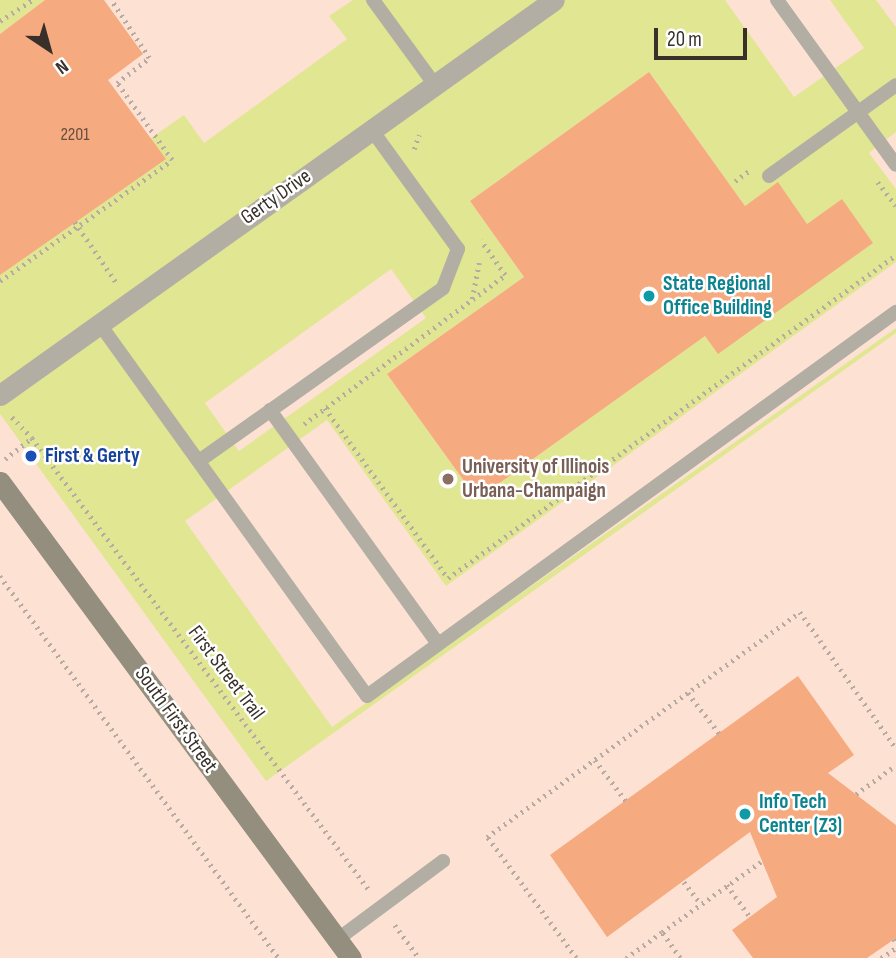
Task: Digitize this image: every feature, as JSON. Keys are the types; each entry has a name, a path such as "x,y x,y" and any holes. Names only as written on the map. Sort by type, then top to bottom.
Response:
{"street":[{"name":"Gerty Drive","path":"4,403 129,301 554,0"},
{"name":"South First Street","path":"0,482 351,958"}],"lane":[{"path":"373,0 435,85"},
{"path":"777,0 896,165"},
{"path":"769,176 896,85"},
{"path":"199,461 443,288 458,249 371,129"},
{"path":"99,323 367,696 896,312"},
{"path":"270,410 438,644"},
{"path":"338,939 443,861"}],"path":[{"path":"0,21 32,0"},
{"path":"0,281 77,224 172,160 117,83 149,58 111,0"},
{"path":"77,224 129,301"},
{"path":"471,300 483,245"},
{"path":"325,408 448,578 896,255"},
{"name":"First Street Trail","path":"4,403 419,958"},
{"path":"0,462 32,438"},
{"path":"0,576 279,958"},
{"path":"576,958 487,837 800,612 896,748"},
{"path":"688,693 719,733"},
{"path":"594,760 626,801"},
{"path":"856,794 896,765"},
{"path":"626,958 762,861"},
{"path":"684,882 701,904"},
{"path":"727,885 750,917"},
{"path":"662,932 680,958"},
{"path":"881,958 896,948"}],"shaded area":[{"name":"University of Illinois Urbana-Champaign","path":"0,0 896,0 896,958 0,958"}],"green space":[{"path":"0,0 45,0 0,34"},
{"path":"353,0 725,0 794,97 864,48 830,0 876,0 896,27 896,132 869,153 896,189 896,262 446,586 327,420 185,521 332,727 896,328 896,333 266,781 0,414 0,275 151,138 184,115 204,143 347,39 329,16","holes":["649,72 745,206 778,183 807,224 842,200 676,356 477,499 387,374 524,277 470,201","391,269 426,318 239,451 205,403"]}],"building":[{"path":"45,0 104,0 143,54 108,80 166,159 0,275 0,34"},
{"name":"State Regional Office Building","path":"649,72 745,206 778,182 807,224 842,199 873,243 718,354 705,336 477,499 387,374 524,277 470,201"},
{"name":"Info Tech Center (Z3)","path":"798,676 854,755 828,773 896,825 896,938 867,958 753,958 732,930 777,897 750,832 607,937 550,855"}],"place":[{"name":"State Regional Office Building","path":"649,296"},
{"name":"First & Gerty","path":"31,456"},
{"name":"University of Illinois Urbana-Champaign","path":"448,479"},
{"name":"Info Tech Center (Z3)","path":"745,814"}]}
